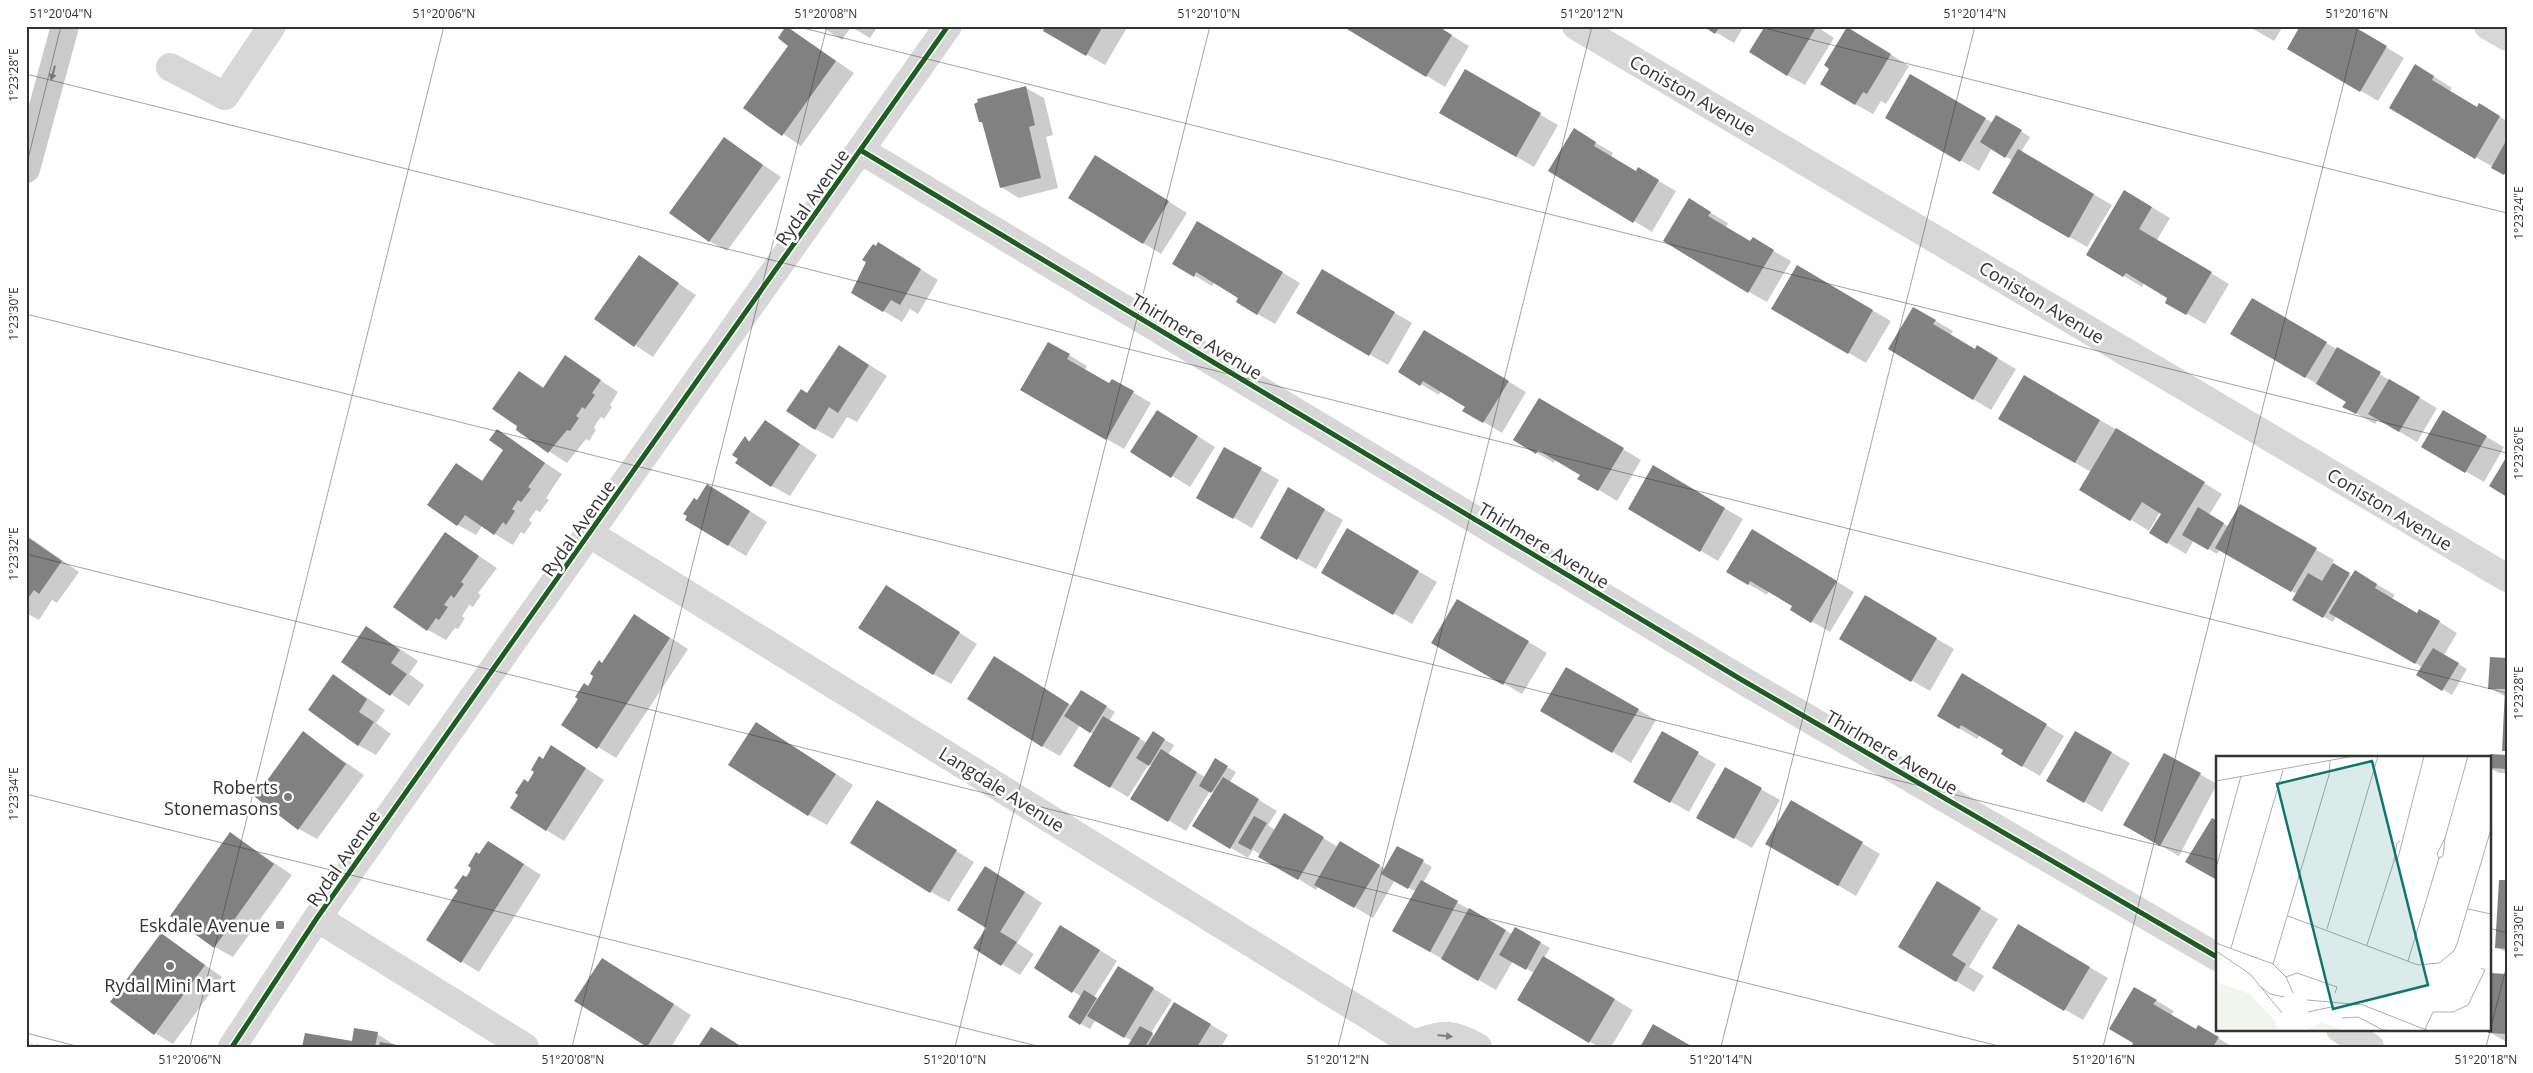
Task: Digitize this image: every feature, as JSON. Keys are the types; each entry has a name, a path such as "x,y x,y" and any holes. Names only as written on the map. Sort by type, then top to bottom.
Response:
{"main road":[{"path":"26,169 66,26"}],"street":[{"path":"170,67 225,96 272,26"},
{"name":"Rydal Avenue","path":"232,1047 317,918 862,151 948,26"},
{"name":"Coniston Avenue","path":"1576,26 2507,578"},
{"path":"2488,26 2507,37"},
{"name":"Thirlmere Avenue","path":"862,151 1742,680 2216,956"},
{"name":"Langdale Avenue","path":"590,534 1414,1045 1439,1034 1463,1038 1478,1047"},
{"path":"317,918 525,1047"},
{"path":"2342,1030 2370,1047"}],"path":[{"path":"26,1044 49,1047"}],"building":[{"path":"786,26 836,61 782,136 743,108 788,46 778,38"},
{"path":"1045,26 1103,26 1086,56 1043,31"},
{"path":"1342,26 1438,26 1452,35 1426,77"},
{"path":"1703,26 1720,26 1715,34"},
{"path":"1765,26 1817,26 1787,76 1749,52"},
{"path":"2300,26 2353,26 2387,46 2360,92 2287,49"},
{"path":"1847,27 1891,54 1867,94 1863,92 1855,105 1820,84 1829,69 1824,65"},
{"path":"2415,64 2434,76 2432,80 2477,107 2479,103 2500,116 2475,159 2389,108"},
{"path":"1465,69 1541,113 1516,157 1439,113"},
{"path":"1910,74 1986,118 1960,162 1885,118"},
{"path":"1026,86 1035,125 1029,127 1041,178 1000,188 982,122 979,122 974,104 978,102 977,99"},
{"path":"1996,115 2022,130 2005,158 1980,142"},
{"path":"1574,128 1596,142 1594,146 1636,171 1638,167 1659,180 1633,223 1548,171"},
{"path":"724,137 763,165 709,242 669,213"},
{"path":"2507,139 2507,169 2504,175 2491,168"},
{"path":"2018,149 2094,194 2069,238 1992,193"},
{"path":"1095,155 1169,201 1143,244 1068,198"},
{"path":"2124,190 2152,207 2139,229 2212,272 2186,315 2165,303 2167,298 2126,273 2123,277 2086,255"},
{"path":"1689,198 1711,212 1708,216 1750,241 1753,237 1774,250 1748,293 1663,241"},
{"path":"1197,221 1283,272 1257,315 1236,302 1238,298 1196,272 1194,277 1172,264"},
{"path":"878,242 921,269 900,305 891,300 883,312 851,293 866,262 862,260 873,244 876,246"},
{"path":"639,255 679,283 634,347 594,319"},
{"path":"1797,265 1873,310 1848,354 1771,309"},
{"path":"1322,269 1395,312 1369,356 1296,313"},
{"path":"2252,298 2327,342 2305,378 2230,334"},
{"path":"1913,307 1936,320 1933,324 1975,349 1977,345 1998,358 1973,400 1888,349"},
{"path":"1424,330 1509,381 1483,423 1462,411 1465,407 1423,381 1420,386 1398,372"},
{"path":"1048,342 1070,354 1067,359 1109,383 1112,379 1134,391 1106,440 1020,390"},
{"path":"839,345 869,365 838,413 829,407 815,430 786,411 801,389 807,393"},
{"path":"2337,347 2381,372 2356,414 2342,407 2346,402 2316,384"},
{"path":"565,355 601,380 592,393 595,395 585,409 582,407 576,416 579,418 570,431 567,430 548,453 516,430 517,426 492,409 519,371 543,388"},
{"path":"2024,375 2100,420 2075,463 1998,419"},
{"path":"2389,379 2420,397 2399,432 2368,414"},
{"path":"1539,398 1624,448 1598,491 1577,479 1580,475 1538,450 1536,454 1513,440"},
{"path":"1157,410 1198,436 1171,478 1130,452"},
{"path":"2443,410 2487,436 2465,473 2421,447"},
{"path":"765,420 800,444 771,487 735,463 738,459 732,455 745,436 749,442"},
{"path":"2116,428 2205,482 2167,544 2149,533 2161,514 2142,502 2130,521 2079,490"},
{"path":"497,429 545,463 528,487 531,489 521,502 518,500 512,509 515,511 506,525 503,522 494,535 465,515 457,526 427,505 456,463 482,481 503,450 489,440"},
{"path":"1224,447 1262,468 1233,519 1196,498"},
{"path":"2507,456 2507,497 2489,486"},
{"path":"1653,465 1725,508 1700,552 1628,509"},
{"path":"707,484 750,511 728,546 685,520 687,516 683,514 694,498 697,500"},
{"path":"1288,487 1325,509 1297,560 1260,538"},
{"path":"2240,504 2317,548 2291,592 2215,548"},
{"path":"2198,507 2224,523 2208,550 2182,535"},
{"path":"1347,528 1419,571 1393,615 1321,573"},
{"path":"1752,529 1837,581 1811,623 1790,610 1792,606 1750,581 1748,585 1726,572"},
{"path":"445,532 479,556 461,582 464,584 454,598 451,595 444,605 448,607 439,620 436,618 427,631 393,607"},
{"path":"26,536 62,561 39,594 34,590 26,601"},
{"path":"2333,563 2350,573 2323,618 2292,600 2308,573 2322,581"},
{"path":"2355,570 2377,584 2375,588 2395,600 2417,613 2419,609 2440,621 2415,664 2329,613"},
{"path":"886,585 960,632 933,675 858,628"},
{"path":"1865,595 1937,638 1911,682 1839,639"},
{"path":"1457,599 1529,641 1503,685 1431,643"},
{"path":"634,614 670,638 597,749 561,725 578,699 575,697 584,683 588,686 591,681 593,676 590,674 599,660 602,663"},
{"path":"366,626 400,650 391,663 407,674 390,696 341,662"},
{"path":"2433,648 2459,663 2442,691 2416,675"},
{"path":"994,656 1069,704 1042,747 967,699"},
{"path":"2490,657 2507,658 2507,751 2502,751 2505,689 2488,689"},
{"path":"1566,667 1639,709 1612,753 1540,711"},
{"path":"1962,673 2047,724 2022,767 2001,754 2003,750 1961,725 1959,729 1937,716"},
{"path":"333,674 367,699 359,712 374,722 358,746 308,710"},
{"path":"1081,690 1107,706 1090,733 1064,716"},
{"path":"1103,716 1140,738 1110,788 1073,766"},
{"path":"756,722 836,774 808,816 728,765"},
{"path":"303,731 346,764 298,830 255,797"},
{"path":"1153,731 1165,739 1149,766 1136,758"},
{"path":"1662,731 1699,752 1670,803 1633,782"},
{"path":"2075,731 2112,752 2084,803 2046,781"},
{"path":"551,745 586,768 546,831 510,808 518,795 515,793 524,779 528,782 534,772 531,770 539,756 543,759"},
{"path":"1161,749 1197,772 1168,822 1130,799"},
{"path":"2164,753 2201,773 2160,846 2123,825"},
{"path":"2490,754 2507,755 2507,769 2490,768"},
{"path":"1215,758 1228,766 1211,793 1199,786"},
{"path":"1725,767 1762,788 1734,839 1696,818"},
{"path":"1223,777 1259,799 1230,849 1192,826"},
{"path":"877,800 957,850 930,893 850,843"},
{"path":"1791,800 1863,842 1838,886 1765,844"},
{"path":"1284,813 1324,837 1298,880 1258,857"},
{"path":"1254,816 1267,823 1251,850 1238,843"},
{"path":"2212,818 2216,820 2216,879 2185,862"},
{"path":"230,832 274,864 214,948 170,916"},
{"path":"488,841 524,864 461,963 426,940 458,890 454,888 463,875 466,877 469,873 471,868 468,866 476,852 479,854"},
{"path":"1340,841 1380,865 1354,908 1314,885"},
{"path":"1397,846 1424,860 1408,889 1381,874"},
{"path":"985,866 1025,892 1000,932 1017,942 1001,966 973,948 986,928 957,910"},
{"path":"1421,880 1458,901 1430,952 1392,931"},
{"path":"2499,880 2507,880 2507,949 2495,948"},
{"path":"1937,881 1981,908 1952,955 1966,964 1956,982 1898,947"},
{"path":"1469,908 1506,930 1478,981 1441,959"},
{"path":"2018,924 2090,967 2064,1011 1992,968"},
{"path":"1060,925 1100,950 1072,993 1034,968"},
{"path":"1515,927 1541,942 1526,970 1499,955"},
{"path":"161,933 205,965 154,1035 110,1002"},
{"path":"1543,956 1615,999 1589,1043 1517,1000"},
{"path":"602,958 674,1004 647,1047 574,1001"},
{"path":"1118,966 1154,988 1124,1038 1087,1016"},
{"path":"2491,973 2507,974 2507,1034 2488,1033 2488,1030 2490,1030"},
{"path":"2134,987 2157,1000 2153,1004 2196,1029 2198,1025 2219,1037 2213,1047 2131,1047 2133,1043 2109,1029"},
{"path":"1084,990 1097,998 1080,1025 1068,1017"},
{"path":"1174,1002 1211,1024 1197,1047 1147,1047"},
{"path":"1653,1024 1693,1047 1640,1047"},
{"path":"1140,1026 1153,1033 1145,1047 1127,1047"},
{"path":"711,1027 742,1047 698,1047"},
{"path":"354,1028 378,1032 375,1047 302,1047 305,1033 352,1041"},
{"path":"380,1042 397,1045 397,1047 379,1047"}],"cycle path":[{"path":"232,1047 317,918 948,26"},
{"path":"862,151 1742,680 2216,956"}],"place":[{"name":"Roberts Stonemasons","path":"288,797"},
{"name":"Eskdale Avenue","path":"280,925"},
{"name":"Rydal Mini Mart","path":"170,966"}]}
